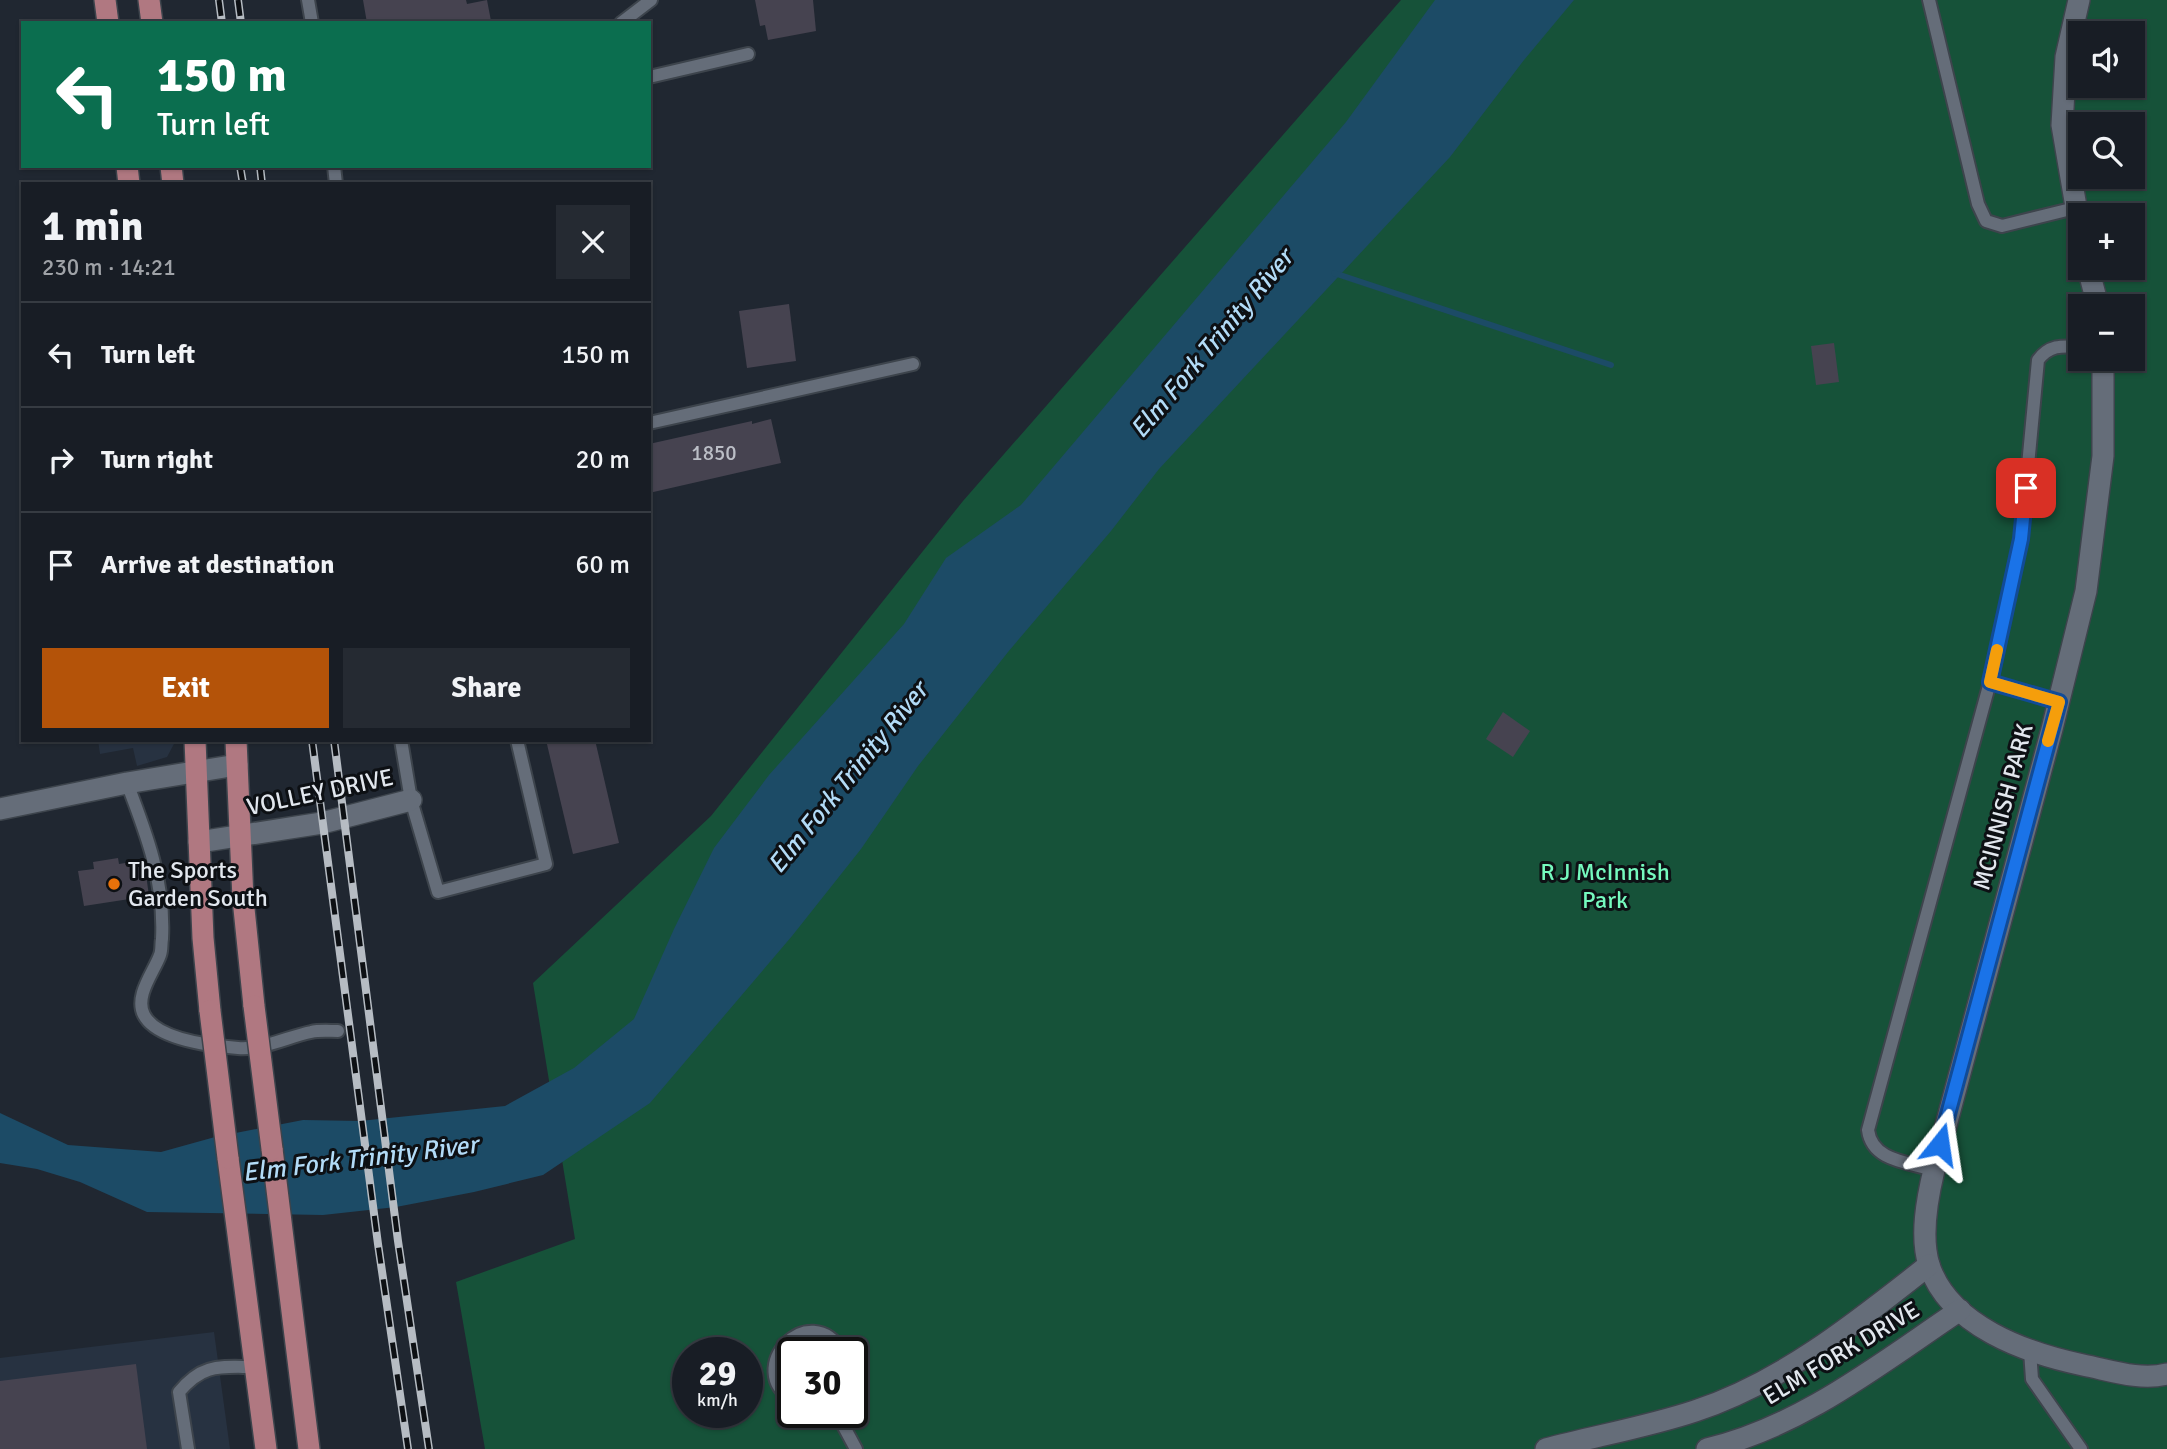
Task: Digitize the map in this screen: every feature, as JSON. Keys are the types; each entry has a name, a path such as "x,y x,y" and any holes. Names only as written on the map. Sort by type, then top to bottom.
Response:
{"main road":[{"path":"105,0 108,21"},
{"path":"149,0 152,21"},
{"path":"195,742 203,938 210,1011 265,1449"},
{"path":"236,742 243,899 254,1006 309,1449"}],"street":[{"path":"2074,203 2062,125 2066,57 2079,0"},
{"name":"MCINNISH PARK","path":"1929,1265 1924,1220 1934,1170 2086,591 2103,456 2103,371"},
{"path":"0,809 127,783 237,765"},
{"name":"VOLLEY DRIVE","path":"199,842 322,823 411,800"},
{"path":"1929,1265 1944,1293 1985,1331 2044,1357 2130,1374 2167,1374"},
{"name":"ELM FORK DRIVE","path":"1546,1449 1696,1411 1764,1381 1854,1324 1929,1265"},
{"name":"ELM FORK DRIVE","path":"1707,1449 1736,1442 1793,1418 1960,1310"}],"lane":[{"path":"307,0 312,21"},
{"path":"624,21 651,0"},
{"path":"1929,0 1978,204 1986,221 2002,226 2068,210"},
{"path":"651,77 748,54"},
{"path":"1934,1170 1880,1154 1870,1143 1868,1130 1990,682 2021,539 2038,360 2045,351 2056,346 2068,346"},
{"path":"651,422 912,364"},
{"path":"1990,682 2059,702"},
{"path":"401,742 411,800 438,892 546,864 517,742"},
{"path":"127,783 157,869 162,934 161,953 142,1000 144,1015 156,1027 183,1040 241,1048 281,1042 313,1031 338,1031"},
{"path":"795,1337 801,1333 813,1332 828,1337"},
{"path":"2030,1351 2032,1379 2081,1449"},
{"path":"777,1355 777,1380"},
{"path":"188,1449 179,1392 192,1376 215,1367 254,1367"},
{"path":"845,1428 856,1449"}],"shaded area":[{"path":"98,742 175,742 167,757 137,766 133,748 100,754"},
{"path":"214,1332 230,1449 0,1449 0,1358"}],"green space":[{"name":"R J McInnish Park","path":"1401,0 2167,0 2167,1449 485,1449 456,1282 575,1239 533,983 711,816 963,501"}],"water":[{"name":"Elm Fork Trinity River","path":"1435,0 1574,0 1450,157 1159,469 918,766 861,849 792,936 650,1103 543,1175 396,1207 323,1215 147,1212 80,1182 37,1169 0,1163 0,1113 68,1145 161,1152 215,1137 303,1120 360,1121 505,1106 574,1068 634,1019 714,848 769,775 904,624 946,558 1021,505 1346,122"}],"building":[{"path":"363,0 466,0 467,4 487,0 491,21 367,21"},
{"path":"755,0 813,0 816,31 768,40 765,25 760,26"},
{"path":"789,304 796,361 747,368 739,311"},
{"path":"1834,343 1839,382 1816,385 1811,346"},
{"path":"771,419 781,463 651,493 651,444 752,421 752,424"},
{"path":"1503,712 1530,731 1513,757 1486,739"},
{"path":"546,742 595,742 619,843 573,854"},
{"name":"The Sports Garden South","path":"118,858 119,864 144,860 149,896 84,906 78,871 94,869 93,862"},
{"path":"136,1364 147,1449 0,1449 0,1381"}],"waterway":[{"path":"1334,273 1611,365"}],"railway":[{"path":"219,0 222,21"},
{"path":"238,0 241,21"},
{"path":"240,168 243,182"},
{"path":"260,168 262,182"},
{"path":"312,742 378,1244 408,1449"},
{"path":"334,742 398,1241 429,1449"}],"slow traffic":[{"path":"1997,650 1990,682 2059,702 2048,741"}],"place":[{"name":"The Sports Garden South","path":"114,884"}],"route":[{"path":"1940,1144 2059,702 1990,682 2021,539 2026,488"}]}
